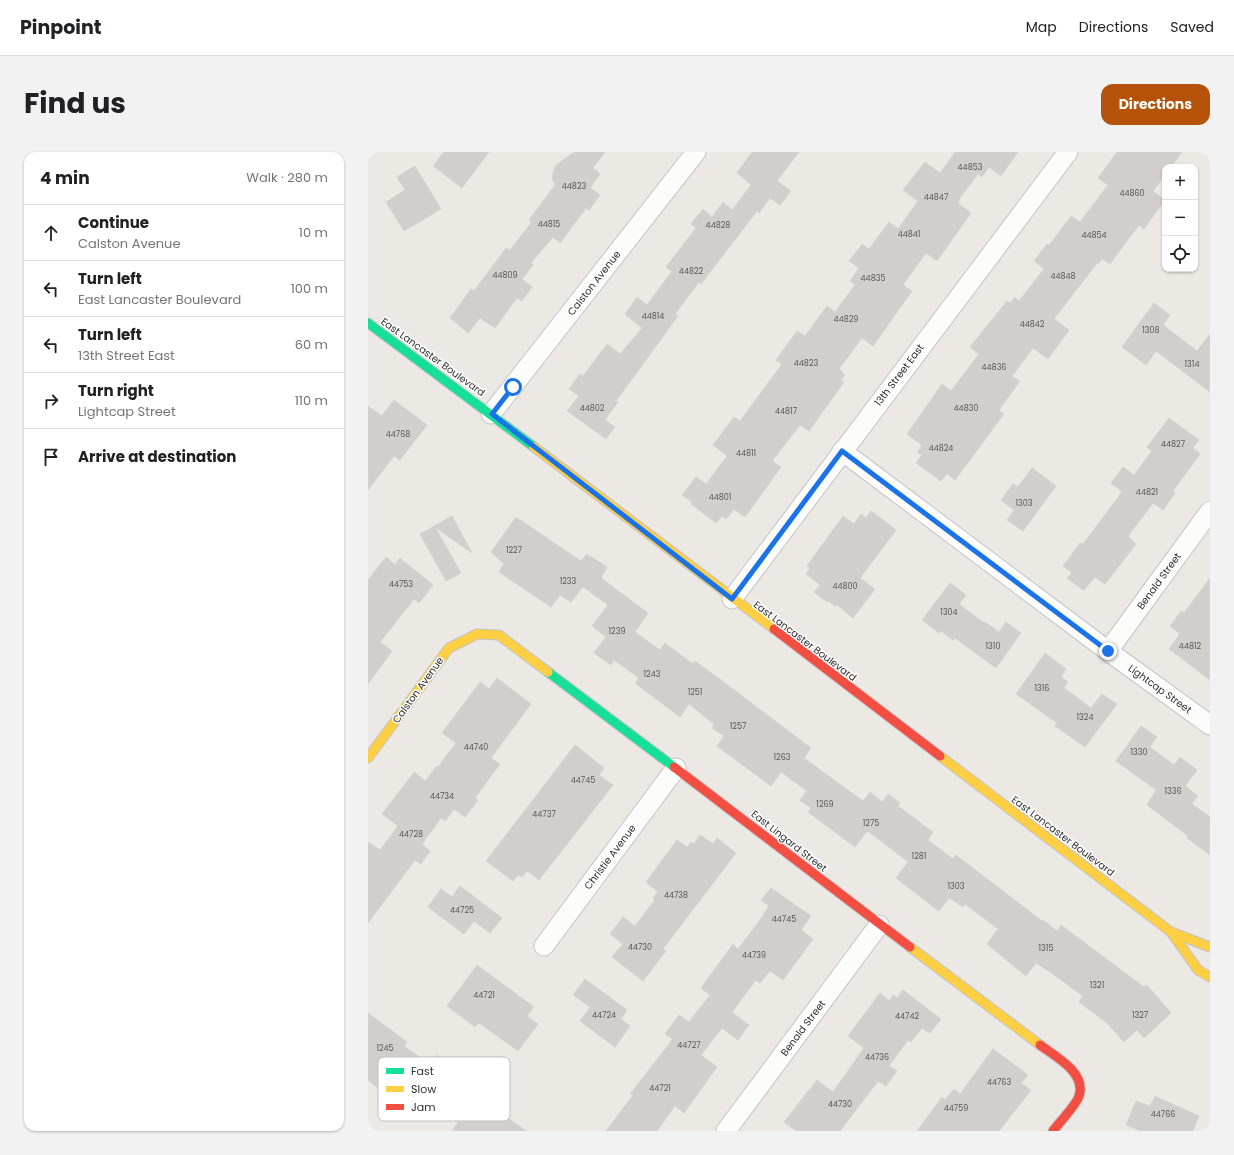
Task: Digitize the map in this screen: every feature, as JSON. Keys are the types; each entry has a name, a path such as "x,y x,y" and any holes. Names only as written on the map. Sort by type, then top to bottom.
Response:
{"main road":[{"name":"East Lancaster Boulevard","path":"369,327 492,414 732,599 1171,932 1210,947"},
{"name":"Calston Avenue","path":"368,758 449,648 477,634"},
{"name":"East Lingard Street","path":"477,634 499,634 676,768 879,925 1071,1068 1079,1082 1079,1096 1053,1131"},
{"name":"East Lancaster Boulevard","path":"1171,932 1198,970 1210,977"}],"street":[{"name":"Calston Avenue","path":"492,414 696,152"},
{"name":"13th Street East","path":"732,599 1068,152"},
{"name":"Lightcap Street","path":"842,451 1108,651 1210,725"},
{"name":"Benald Street","path":"1108,651 1210,511"},
{"name":"Christie Avenue","path":"544,946 676,768"},
{"name":"Benald Street","path":"726,1131 879,925"}],"building":[{"path":"444,152 489,152 462,188 433,166"},
{"path":"574,152 605,152 593,168 600,174 590,188 600,195 589,210 586,208 560,243 553,237 531,263 533,265 522,279 532,287 522,301 517,298 495,328 480,318 468,333 450,318 471,289 474,291 506,248 510,250 532,222 529,220 555,185 552,178 555,166"},
{"path":"752,152 799,152 777,181 791,191 780,205 770,198 759,213 757,211 701,284 699,282 675,314 678,316 616,401 618,402 605,420 615,427 606,439 567,411 579,396 569,389 580,374 583,376 607,344 620,354 642,328 625,314 637,297 647,305 672,271 666,267 696,228 691,224 703,209 712,217 723,202 732,210 751,185 737,173"},
{"path":"955,152 1018,152 1001,176 989,167 982,177 978,174 960,198 958,203 971,213 937,261 926,253 903,285 912,291 873,346 862,338 839,369 845,375 841,380 844,382 809,431 800,425 772,461 781,467 745,517 734,509 726,519 722,516 716,523 691,504 692,502 682,495 696,477 706,484 727,456 713,445 734,417 740,421 782,364 776,360 797,331 805,336 827,306 835,312 855,285 850,281 859,268 849,261 862,244 869,249 889,222 898,229 918,201 903,190 925,162 940,173"},
{"path":"1117,152 1182,152 1173,164 1162,164 1162,179 1153,191 1162,198 1162,204 1144,229 1139,225 1110,264 1102,259 1098,264 1097,263 1054,319 1069,330 1048,359 1033,348 1012,376 1020,381 999,410 1004,414 955,480 947,474 941,481 916,463 922,455 917,452 922,445 907,434 942,384 951,391 979,354 970,347 1007,301 1010,303 1015,297 1019,301 1044,269 1034,261 1047,244 1049,245 1071,216 1080,222 1108,185 1098,178"},
{"path":"415,166 441,209 404,231 386,202 405,190 397,177"},
{"path":"1154,303 1170,315 1163,325 1197,351 1210,334 1210,392 1156,351 1146,365 1122,347"},
{"path":"394,400 427,425 400,460 394,456 368,490 368,406 382,416"},
{"path":"1169,418 1199,440 1193,448 1200,454 1173,491 1175,493 1163,510 1153,503 1128,536 1136,544 1105,584 1095,577 1083,590 1067,578 1072,573 1063,566 1080,543 1083,544 1122,492 1111,483 1123,467 1134,475 1152,451 1147,447"},
{"path":"1032,468 1056,486 1023,531 1007,520 1014,510 1001,500 1013,484 1018,487"},
{"path":"871,511 896,530 860,578 875,589 853,618 837,605 835,606 828,601 827,602 814,592 820,585 806,574 810,568 807,566 843,516 854,524 861,514 866,518"},
{"path":"452,516 472,553 435,527 461,573 446,581 420,534"},
{"path":"516,517 581,561 587,554 607,567 601,578 648,613 635,632 660,650 665,643 693,664 695,661 725,683 811,748 804,758 863,801 870,792 882,802 888,794 900,803 898,806 933,832 928,840 953,859 956,855 1057,931 1061,925 1144,987 1147,985 1171,1013 1144,1038 1137,1030 1124,1042 1107,1023 1079,1002 1083,996 1050,972 1036,963 1026,976 987,944 998,929 965,904 963,907 949,898 939,911 896,878 908,862 881,841 867,831 855,847 808,812 811,808 800,800 807,791 781,772 771,786 717,746 724,736 712,728 714,724 689,704 680,717 635,683 639,678 614,660 611,665 594,653 606,637 592,626 608,605 583,587 571,602 560,595 551,607 499,572 504,564 491,552"},
{"path":"386,557 395,565 400,558 433,585 419,603 414,599 380,642 392,651 368,684 368,580"},
{"path":"1210,578 1210,680 1169,649 1180,634 1170,626 1181,611 1184,613"},
{"path":"950,583 966,595 959,604 984,623 985,622 999,632 1006,622 1021,633 996,668 955,638 953,640 941,631 939,633 922,620"},
{"path":"1045,653 1066,669 1061,677 1068,682 1064,688 1091,708 1102,694 1117,704 1085,747 1055,726 1057,723 1016,694"},
{"path":"497,678 531,704 491,758 500,764 475,798 478,800 465,817 454,809 445,821 441,818 422,844 430,851 421,864 415,860 368,923 368,842 380,850 398,826 382,814 414,772 425,781 437,766 438,767 456,743 442,733 480,682 489,689"},
{"path":"1141,726 1157,737 1150,747 1174,765 1180,757 1197,770 1185,786 1198,796 1192,804 1210,817 1210,855 1187,838 1188,836 1147,805 1156,790 1116,761"},
{"path":"575,745 604,768 599,775 613,785 539,880 527,871 522,877 518,875 513,881 486,861"},
{"path":"700,835 713,844 717,838 736,853 663,949 666,951 643,981 612,957 623,944 610,934 623,917 635,926 655,900 653,898 658,892 646,882 677,840 687,847 691,842 694,844"},
{"path":"460,886 502,918 490,933 474,921 464,934 428,907 441,889 452,897"},
{"path":"771,888 811,916 801,930 813,939 783,980 770,971 760,983 756,980 732,1012 749,1025 738,1040 722,1028 701,1055 717,1067 684,1113 675,1106 657,1131 606,1131 633,1095 630,1094 673,1039 665,1034 679,1015 689,1022 710,995 701,988 733,944 738,949 758,923 769,906 761,900"},
{"path":"477,965 534,1007 527,1016 538,1024 518,1051 479,1023 475,1027 447,1006"},
{"path":"585,979 627,1010 621,1019 630,1026 615,1047 580,1021 590,1007 573,995"},
{"path":"903,990 941,1019 930,1033 922,1028 911,1042 908,1040 889,1066 897,1071 886,1086 878,1081 840,1131 796,1131 784,1122 817,1080 833,1092 864,1048 848,1036 880,993 889,1001 893,995 897,998"},
{"path":"368,1013 407,1042 404,1046 420,1057 378,1057 378,1088 368,1080"},
{"path":"993,1049 1028,1075 1021,1083 1031,1090 999,1131 917,1131 942,1097 945,1100 954,1089 960,1094"},
{"path":"1155,1096 1199,1116 1193,1131 1140,1131 1126,1125 1136,1101 1150,1106"},
{"path":"510,1119 526,1131 452,1131 458,1122 457,1121 510,1121"}],"traffic: fast":[{"path":"368,323 534,447"},
{"path":"548,672 674,767"}],"traffic: slow":[{"path":"534,447 774,629"},
{"path":"368,758 449,648 477,634 499,635 548,672"},
{"path":"940,756 1171,932 1210,947"},
{"path":"1171,932 1198,970 1210,977"},
{"path":"910,947 1040,1045"}],"traffic: jam":[{"path":"774,629 940,756"},
{"path":"674,767 910,947"},
{"path":"1040,1045 1068,1066 1078,1080 1080,1088 1079,1096 1075,1104 1053,1131"}],"route":[{"path":"513,387 492,414 732,599 842,451 1108,651"}]}
